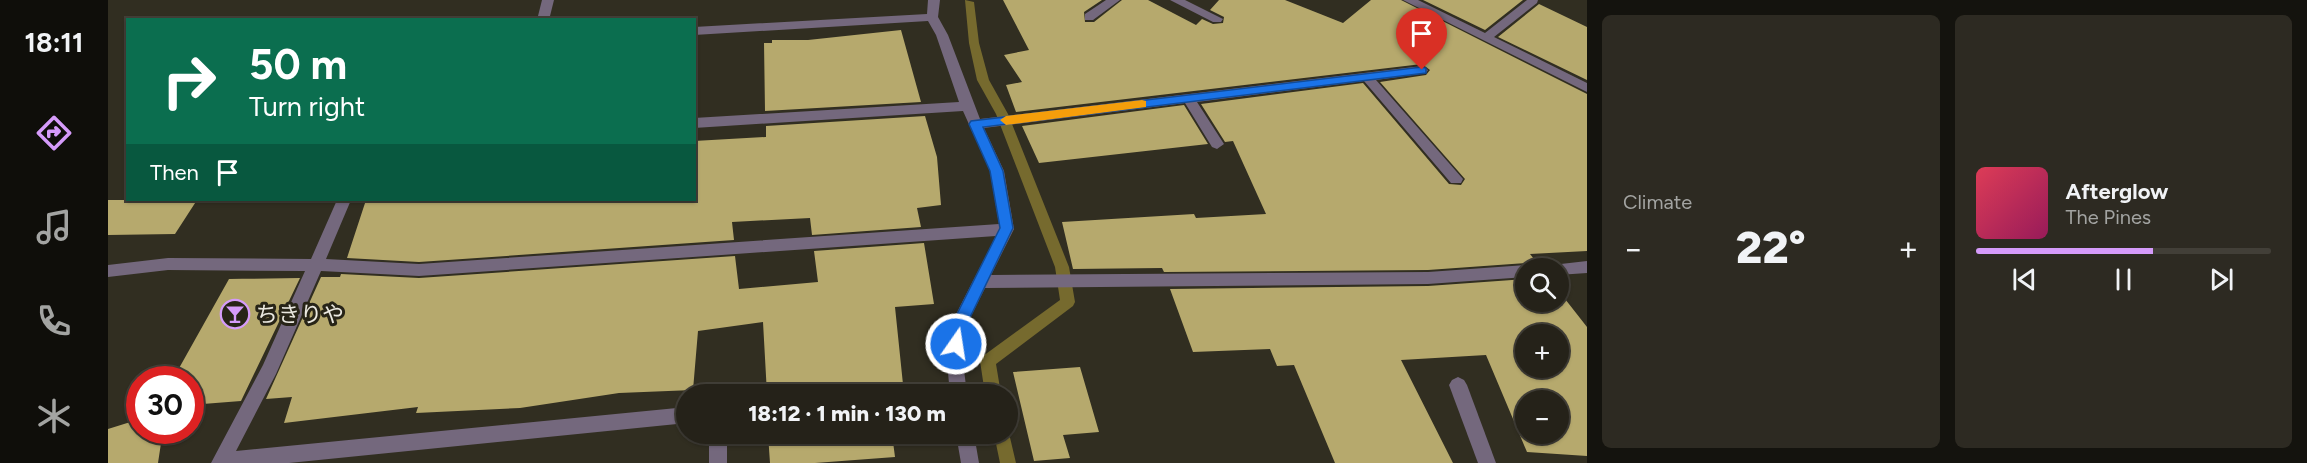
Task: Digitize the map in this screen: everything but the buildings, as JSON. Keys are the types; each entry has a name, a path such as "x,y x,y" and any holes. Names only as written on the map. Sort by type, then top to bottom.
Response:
{"street":[{"path":"544,18 548,0"},
{"path":"934,0 932,16 942,35 967,105 982,123 997,171 1007,228 958,326 954,362 957,384"},
{"path":"1089,17 1114,0"},
{"path":"1176,0 1217,19"},
{"path":"1408,0 1587,88"},
{"path":"1486,38 1533,1"},
{"path":"696,31 932,16"},
{"path":"982,123 1422,70"},
{"path":"1367,77 1456,179"},
{"path":"1188,98 1217,144"},
{"path":"696,123 967,105"},
{"path":"220,462 270,369 344,201"},
{"path":"108,271 168,264 316,265 419,270 1007,228"},
{"path":"1569,268 1587,267"},
{"path":"979,282 1428,278 1515,272"},
{"path":"1458,386 1487,463"},
{"path":"220,462 676,416"},
{"path":"718,444 718,463"},
{"path":"967,444 970,463"}],"waterway":[{"path":"969,2 974,43 983,80 1002,114 1062,267 1068,302 988,361 991,384"},
{"path":"1004,444 1008,463"}],"slow traffic":[{"path":"1006,120 1142,104"}],"place":[{"name":"ちきりや","path":"235,314"}],"route":[{"path":"956,344 958,326 1007,228 997,171 975,124 1422,70"}]}
